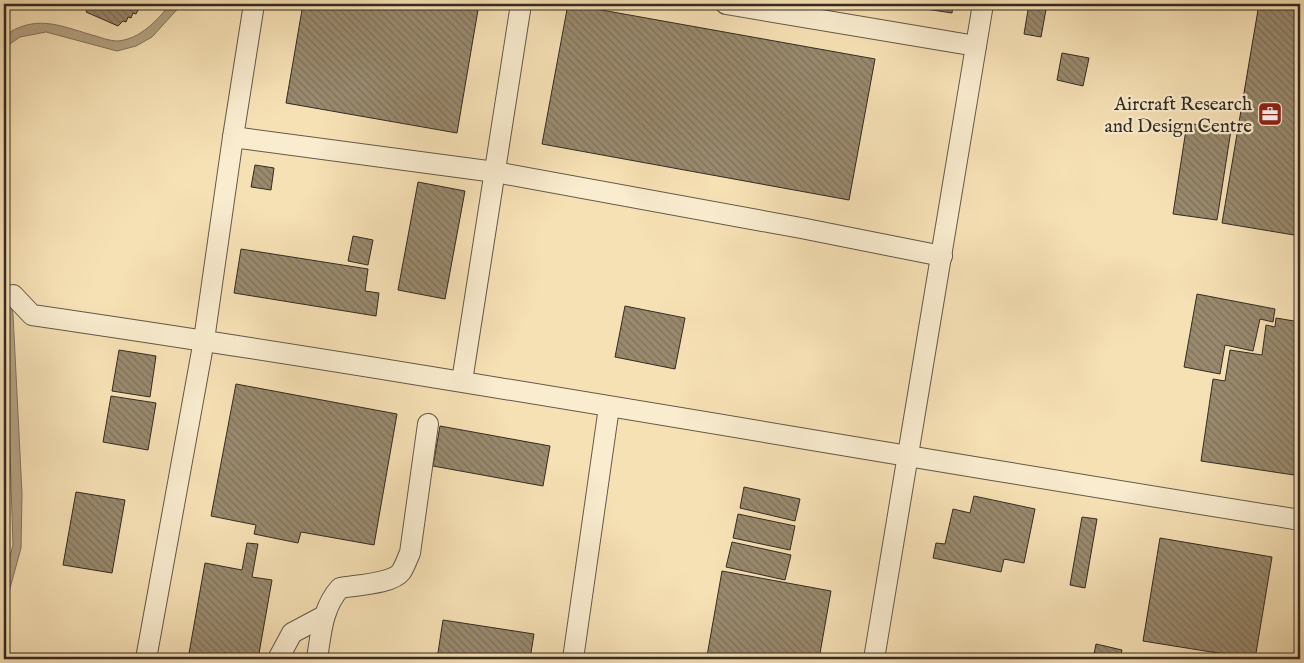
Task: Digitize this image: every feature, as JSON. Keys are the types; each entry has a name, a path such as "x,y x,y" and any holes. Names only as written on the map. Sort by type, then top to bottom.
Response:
{"lane":[{"path":"146,659 204,340 254,4"},
{"path":"462,381 521,4"},
{"path":"726,4 976,46"},
{"path":"874,659 983,4"},
{"path":"233,137 495,172 942,256"},
{"path":"13,295 32,315 462,381 908,458 1300,520"},
{"path":"573,659 609,407"},
{"path":"317,659 324,616 332,597 340,588 383,581 401,572 410,553 428,424"},
{"path":"278,659 292,633 324,616"}],"shaded area":[{"path":"170,4 182,4 152,37 136,46 117,51 46,32 20,37 4,48 4,36 15,29 37,23 57,25 111,40 118,41 134,37 148,28"},
{"path":"4,266 13,314 22,494 21,548 4,610 4,580 13,545"}],"building":[{"path":"90,4 141,4 136,14 133,13 131,18 128,17 126,22 123,21 118,26 86,12"},
{"path":"303,4 479,4 457,133 286,103"},
{"path":"568,4 875,59 849,200 542,144"},
{"path":"893,4 953,4 952,13"},
{"path":"1029,4 1047,4 1041,37 1024,34"},
{"name":"Aircraft Research and Design Centre","path":"1259,4 1300,4 1300,236 1222,223"},
{"path":"1062,53 1089,58 1083,86 1057,80"},
{"path":"1187,123 1231,130 1217,220 1173,214"},
{"path":"255,165 274,168 271,190 251,187"},
{"path":"418,182 465,191 445,299 398,290"},
{"path":"353,236 373,240 368,265 348,261"},
{"path":"241,249 368,269 365,291 379,293 376,316 234,293"},
{"path":"1197,294 1275,309 1273,322 1260,319 1253,351 1225,345 1220,374 1184,367"},
{"path":"625,306 685,318 675,369 615,357"},
{"path":"1276,318 1300,322 1300,432 1294,475 1201,461 1213,379 1225,381 1230,350 1262,355 1266,325 1275,327"},
{"path":"119,350 156,356 150,397 112,391"},
{"path":"236,384 397,414 374,545 301,532 298,543 254,534 256,525 211,516"},
{"path":"111,396 156,403 148,450 103,442"},
{"path":"440,426 550,446 543,486 433,466"},
{"path":"744,487 800,499 795,521 740,508"},
{"path":"76,492 125,500 112,573 63,565"},
{"path":"974,496 1035,509 1024,563 1004,559 1001,572 933,558 936,543 945,544 953,509 970,513"},
{"path":"738,514 795,526 790,550 733,538"},
{"path":"1082,517 1097,519 1085,588 1070,585"},
{"path":"1160,538 1272,557 1255,659 1143,641"},
{"path":"732,542 791,555 785,580 726,567"},
{"path":"247,543 258,544 252,577 272,580 258,659 188,659 205,563 242,570"},
{"path":"722,571 831,591 819,659 723,659 707,656"},
{"path":"443,620 534,634 530,659 437,659"},
{"path":"1096,644 1122,650 1120,659 1093,659"}],"place":[{"name":"Aircraft Research and Design Centre","path":"1270,114"}]}
